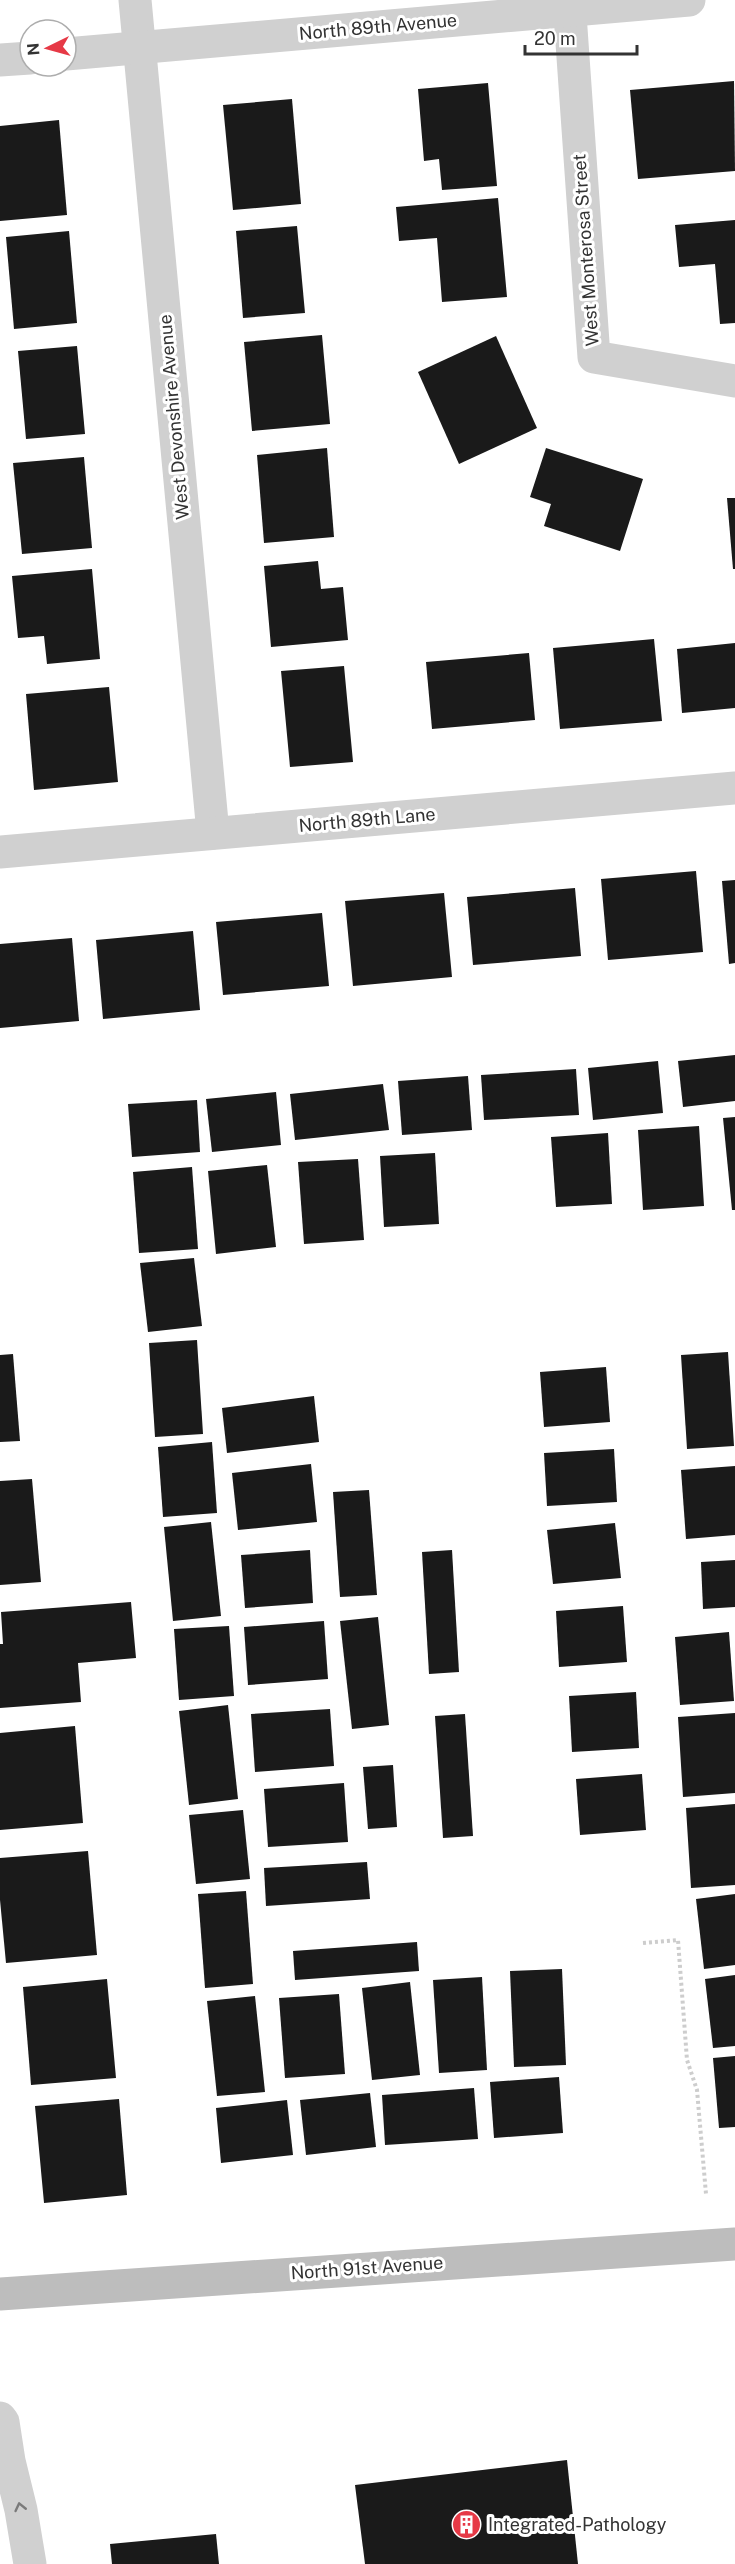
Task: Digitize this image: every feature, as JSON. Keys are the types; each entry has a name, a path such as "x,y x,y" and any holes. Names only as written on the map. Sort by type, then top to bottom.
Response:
{"main road":[{"name":"North 91st Avenue","path":"0,2294 735,2244"}],"street":[{"name":"West Devonshire Avenue","path":"135,0 213,833"},
{"name":"North 89th Avenue","path":"78,53 569,5 689,0"},
{"name":"West Monterosa Street","path":"569,5 594,357 735,381"},
{"path":"0,60 18,58"},
{"name":"North 89th Lane","path":"0,852 735,788"},
{"path":"0,2418 3,2422 30,2564"}],"path":[{"path":"643,1943 678,1940 687,2060 697,2090 706,2194"}],"building":[{"path":"734,81 735,171 638,179 630,90"},
{"path":"488,83 497,186 442,190 439,159 424,161 418,89"},
{"path":"292,99 301,204 233,210 223,105"},
{"path":"59,120 67,215 0,221 0,126"},
{"path":"498,198 507,297 442,302 437,238 399,241 396,207"},
{"path":"735,220 735,323 720,324 715,264 679,267 675,225"},
{"path":"297,226 305,313 243,318 236,231"},
{"path":"69,231 77,323 14,329 6,237"},
{"path":"322,335 330,424 252,431 244,342"},
{"path":"496,336 537,428 459,464 418,372"},
{"path":"77,346 85,434 26,439 18,351"},
{"path":"327,448 334,537 264,543 257,455"},
{"path":"546,448 643,479 620,551 544,526 551,504 530,497"},
{"path":"84,457 92,548 22,554 13,463"},
{"path":"727,498 735,498 735,569 733,569"},
{"path":"318,561 321,589 343,587 348,640 271,647 264,566"},
{"path":"92,569 100,659 47,664 44,636 18,638 12,576"},
{"path":"654,639 662,721 560,729 553,648"},
{"path":"735,643 735,708 682,713 677,649"},
{"path":"529,653 535,720 432,729 426,662"},
{"path":"344,666 353,762 290,767 281,671"},
{"path":"109,687 118,782 34,790 26,694"},
{"path":"696,871 703,952 608,960 601,879"},
{"path":"735,880 735,963 729,964 722,881"},
{"path":"575,888 581,956 473,965 467,897"},
{"path":"444,893 452,977 353,986 345,901"},
{"path":"322,913 329,986 223,995 216,922"},
{"path":"193,931 200,1010 103,1019 96,940"},
{"path":"72,938 79,1021 0,1028 0,944"},
{"path":"735,1055 735,1101 683,1107 678,1061"},
{"path":"658,1061 663,1113 593,1120 588,1068"},
{"path":"576,1069 579,1115 484,1120 481,1075"},
{"path":"468,1076 472,1130 402,1135 398,1081"},
{"path":"383,1084 389,1130 295,1140 290,1094"},
{"path":"276,1092 281,1145 212,1152 206,1099"},
{"path":"197,1100 200,1152 132,1157 128,1104"},
{"path":"735,1117 735,1210 732,1210 723,1118"},
{"path":"699,1126 704,1206 643,1210 638,1130"},
{"path":"608,1133 612,1204 556,1207 551,1137"},
{"path":"435,1153 439,1224 384,1227 380,1156"},
{"path":"358,1159 364,1240 304,1244 298,1162"},
{"path":"267,1165 276,1247 216,1254 208,1171"},
{"path":"192,1167 198,1249 139,1253 133,1172"},
{"path":"194,1258 202,1326 148,1332 140,1263"},
{"path":"197,1340 203,1434 155,1437 149,1343"},
{"path":"728,1352 734,1446 687,1449 681,1355"},
{"path":"13,1354 20,1441 0,1442 0,1355"},
{"path":"606,1367 610,1422 544,1427 540,1372"},
{"path":"314,1396 319,1442 227,1453 222,1408"},
{"path":"212,1442 217,1513 163,1517 158,1447"},
{"path":"614,1449 617,1502 547,1506 544,1453"},
{"path":"311,1464 317,1522 238,1530 232,1473"},
{"path":"735,1466 735,1535 686,1539 681,1470"},
{"path":"32,1479 41,1582 0,1585 0,1481"},
{"path":"369,1490 377,1595 340,1597 333,1492"},
{"path":"211,1522 221,1616 173,1621 164,1527"},
{"path":"615,1523 621,1578 553,1584 547,1530"},
{"path":"310,1550 313,1603 245,1608 241,1555"},
{"path":"452,1550 459,1672 429,1674 422,1552"},
{"path":"735,1560 735,1607 703,1609 701,1562"},
{"path":"131,1602 136,1658 78,1663 81,1702 0,1708 0,1644 3,1644 1,1612"},
{"path":"623,1606 627,1662 559,1667 556,1611"},
{"path":"378,1617 389,1725 352,1729 340,1621"},
{"path":"324,1621 328,1679 248,1685 244,1627"},
{"path":"229,1626 234,1696 179,1700 174,1629"},
{"path":"729,1632 734,1701 680,1705 675,1637"},
{"path":"636,1692 639,1748 572,1752 569,1696"},
{"path":"228,1705 238,1799 189,1805 179,1711"},
{"path":"330,1709 334,1766 255,1772 251,1714"},
{"path":"735,1713 735,1793 683,1797 678,1717"},
{"path":"465,1714 473,1836 443,1838 435,1716"},
{"path":"75,1726 83,1823 0,1830 0,1733"},
{"path":"393,1765 397,1827 368,1829 363,1767"},
{"path":"642,1774 646,1830 580,1835 576,1779"},
{"path":"344,1783 348,1842 268,1847 264,1789"},
{"path":"735,1804 735,1885 691,1888 686,1808"},
{"path":"243,1810 250,1879 196,1884 189,1815"},
{"path":"88,1851 97,1955 6,1963 0,1900 0,1858"},
{"path":"367,1862 370,1899 266,1906 264,1868"},
{"path":"246,1891 253,1984 205,1988 198,1894"},
{"path":"735,1894 735,1965 704,1969 696,1899"},
{"path":"417,1942 419,1971 295,1980 293,1951"},
{"path":"562,1969 566,2065 514,2067 510,1971"},
{"path":"735,1975 735,2046 713,2048 705,1979"},
{"path":"482,1977 487,2070 439,2073 433,1980"},
{"path":"107,1979 116,2078 31,2085 23,1987"},
{"path":"410,1982 420,2075 372,2080 362,1988"},
{"path":"339,1994 345,2074 285,2078 279,1998"},
{"path":"255,1996 265,2092 217,2096 207,2001"},
{"path":"735,2056 735,2127 719,2128 713,2058"},
{"path":"559,2077 563,2133 494,2138 490,2082"},
{"path":"474,2088 478,2139 385,2145 382,2095"},
{"path":"370,2093 376,2147 306,2155 300,2100"},
{"path":"119,2099 127,2195 44,2203 35,2106"},
{"path":"287,2100 293,2155 221,2163 216,2108"},
{"name":"Integrated-Pathology","path":"567,2460 578,2564 365,2564 355,2485"},
{"path":"216,2534 219,2564 112,2564 110,2544"}],"place":[{"name":"Integrated-Pathology","path":"467,2525"}]}
